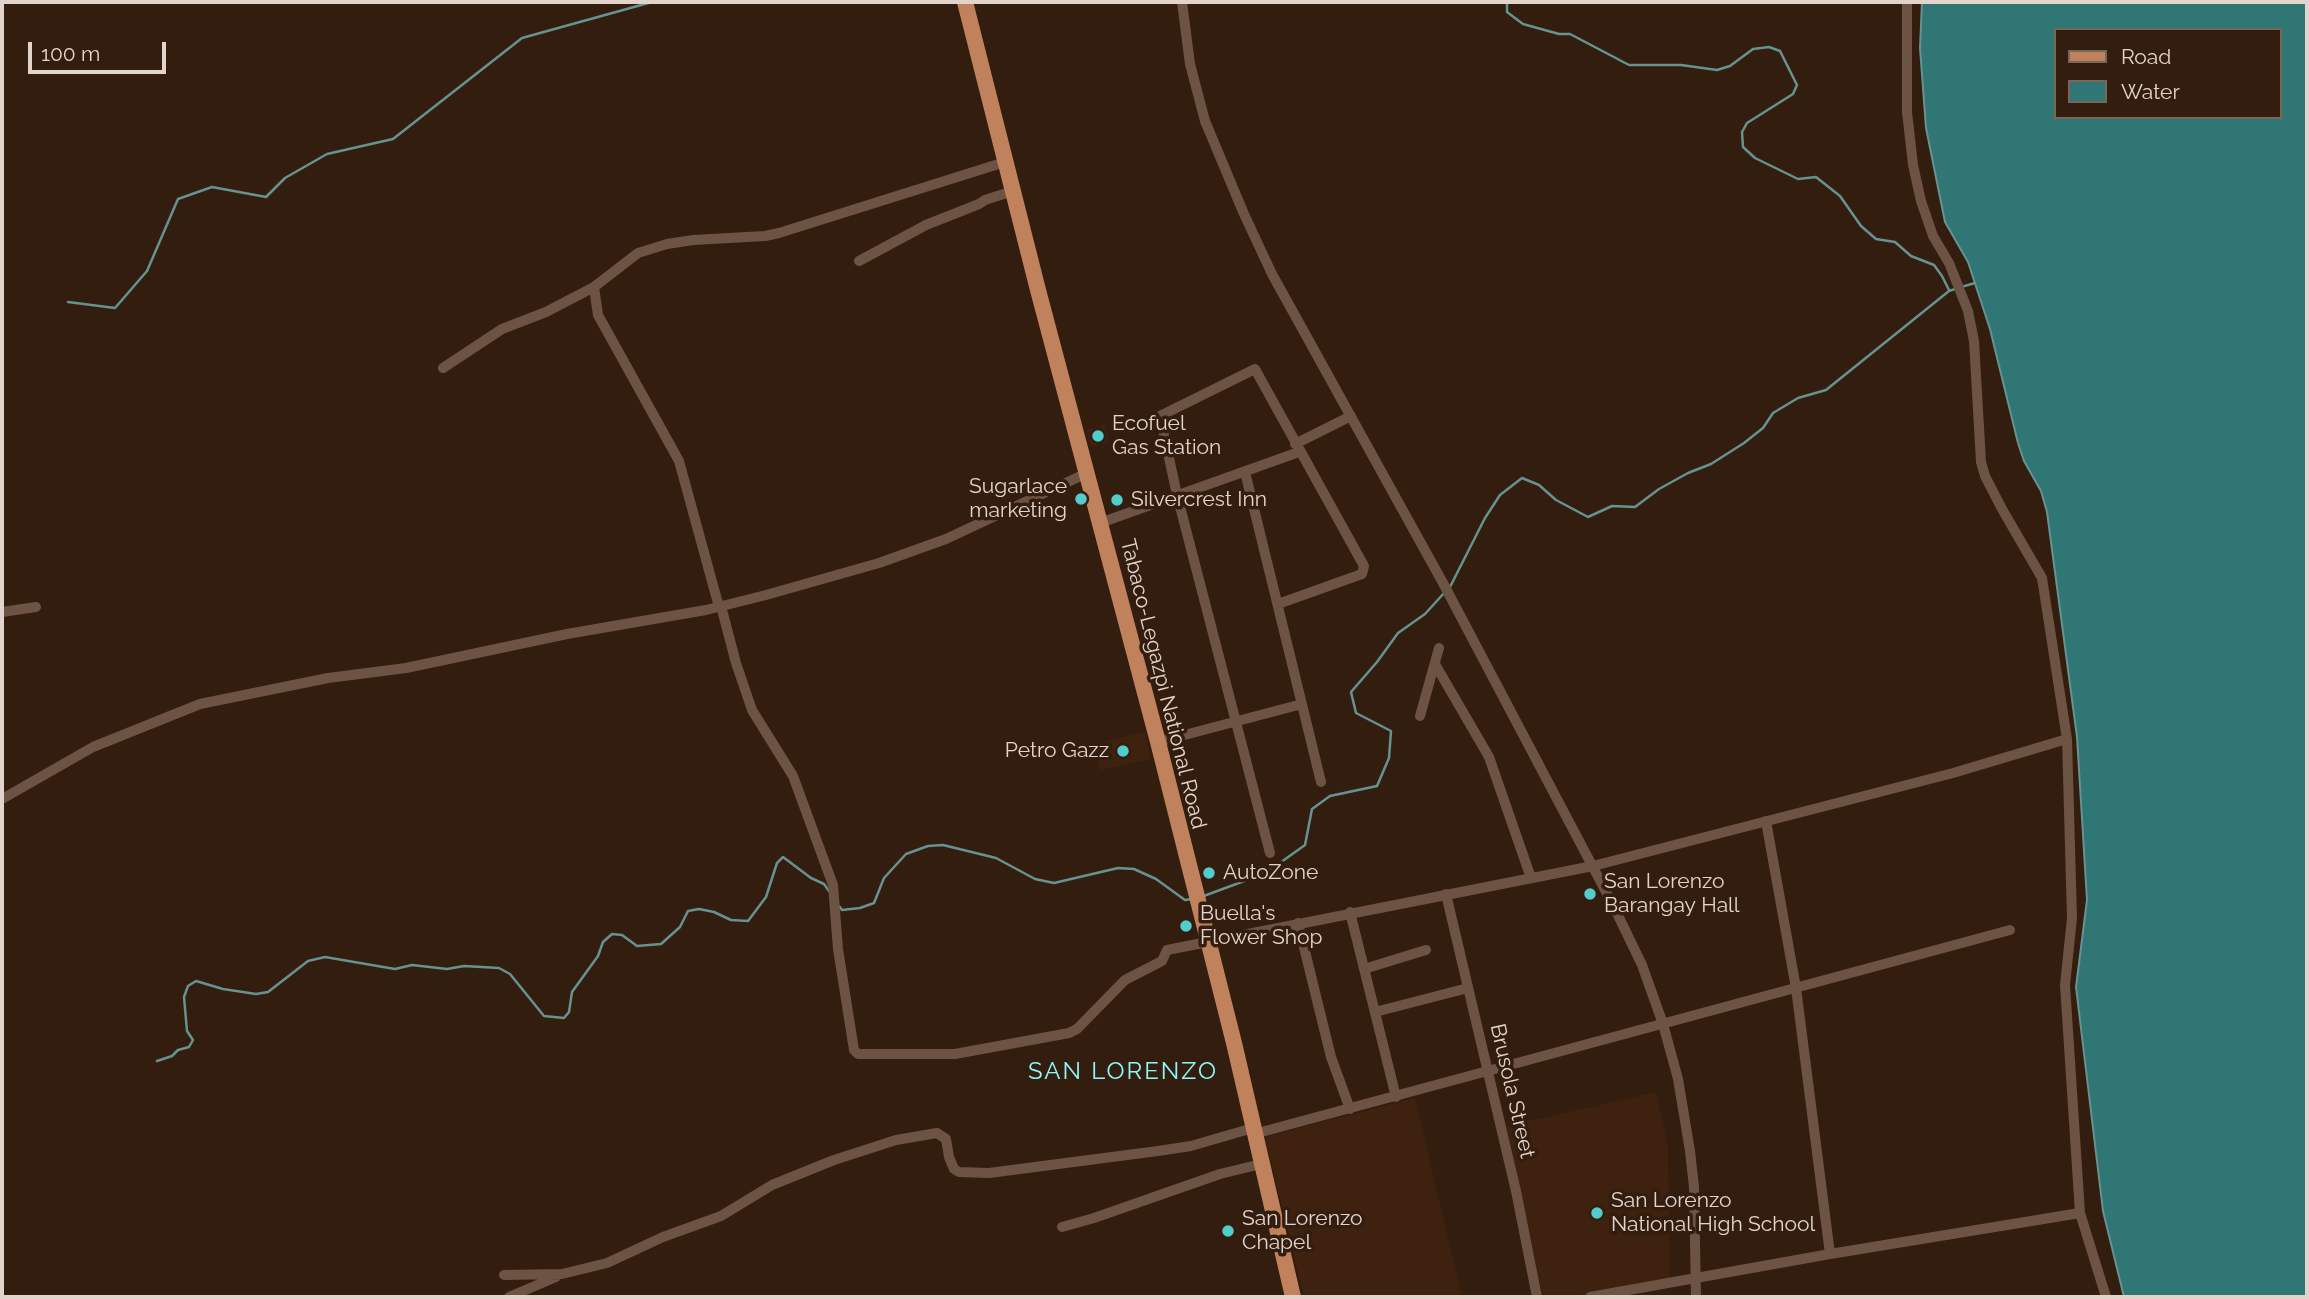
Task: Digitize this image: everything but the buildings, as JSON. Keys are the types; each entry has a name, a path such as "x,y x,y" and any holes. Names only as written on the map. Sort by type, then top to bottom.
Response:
{"main road":[{"name":"Tabaco-Legazpi National Road","path":"966,5 1158,742 1293,1297"}],"street":[{"path":"1182,2 1190,64 1205,121 1272,274 1443,583 1642,965 1663,1024 1678,1079 1690,1152 1694,1187 1696,1297"},
{"path":"1907,2 1907,112 1913,165 1933,236 1949,263 1968,311 1974,341 1981,462 1985,476 2042,578 2067,739 2072,918 2065,985 2080,1213 2106,1297"},
{"path":"443,368 502,329 546,312 594,287 638,253 656,247 709,238 779,233 1005,162"},
{"path":"859,261 926,225 1013,191"},
{"path":"594,287 598,315 679,461 736,663 752,710 793,776 832,885 846,1000 854,1049 858,1054 954,1054 1069,1033 1077,1029 1125,980 1162,961 1167,950 1592,866 1953,773 2067,739"},
{"path":"1270,853 1177,495 1160,416 1255,369 1364,566 1362,574 1278,604"},
{"path":"1100,523 1245,472 1297,448 1351,416"},
{"path":"1245,472 1321,782"},
{"path":"2,799 93,747 200,704 328,678 406,668 720,607 879,563 946,539 1087,474"},
{"path":"2,612 36,607"},
{"path":"1420,716 1439,648"},
{"path":"1435,664 1489,757 1531,878"},
{"path":"1158,742 1302,704"},
{"path":"1766,821 1796,988 1830,1254"},
{"name":"Brusola Street","path":"1446,894 1516,1191 1536,1297"},
{"path":"1350,912 1396,1097"},
{"path":"1298,923 1331,1057 1350,1109"},
{"path":"509,1297 562,1274 607,1263 663,1237 704,1224 772,1185 834,1160 896,1140 937,1133 946,1139 954,1169 959,1172 989,1173 1191,1146 1396,1097 2010,930"},
{"path":"1364,970 1426,950"},
{"path":"1375,1013 1468,988"},
{"path":"1062,1227 1220,1174 1261,1164"},
{"path":"1590,1297 2080,1213"},
{"path":"504,1275 562,1274"}],"shaded area":[{"path":"1105,425 1109,442 1091,447 1086,430"},
{"path":"1145,732 1151,759 1100,770 1094,744"},
{"name":"San Lorenzo National High School","path":"1656,1092 1668,1148 1670,1279 1570,1297 1543,1297 1507,1126"},
{"path":"1415,1098 1462,1297 1304,1297 1265,1137"}],"water":[{"path":"1922,2 2307,2 2307,1297 2124,1297 2103,1211 2076,987 2087,900 2077,737 2047,512 2041,491 2024,461 2018,443 1990,329 1968,262 1945,222 1926,128 1920,48"}],"waterway":[{"path":"68,302 115,308 147,271 178,199 212,187 266,197 285,178 327,154 393,139 522,38 652,2"},
{"path":"1507,2 1507,12 1523,24 1559,34 1570,34 1629,65 1681,65 1717,70 1730,66 1753,49 1769,47 1780,51 1797,85 1793,94 1747,123 1742,132 1743,147 1755,158 1798,179 1816,177 1840,196 1861,226 1876,239 1895,242 1911,256 1934,265 1949,290"},
{"path":"1961,287 1975,283"},
{"path":"1450,587 1485,518 1500,495 1522,478 1539,485 1556,500 1588,517 1612,506 1635,507 1659,489 1711,464 1744,443 1763,428 1773,413 1798,398 1826,390 1949,291 1955,289"},
{"path":"1201,897 1247,880 1277,865 1305,845 1312,809 1330,796 1377,786 1389,758 1391,731 1356,713 1351,692 1398,633 1425,614 1445,592"},
{"path":"839,906 842,910 874,903 884,878 906,854 928,846 943,845 996,858 1035,879 1054,883 1118,868 1134,869 1156,879 1185,900 1192,899"},
{"path":"157,1061 189,1047 193,1040 187,1031 184,997 188,986 196,981 223,989 256,994 268,992 308,961 325,957 395,969 412,965 447,969 464,966 499,968 510,974 544,1016 564,1018 569,1012 572,992 598,956 603,942 612,934 622,935 637,946 661,944 680,927 688,911 699,909 731,920 748,921 766,897 777,863 783,857 811,878 824,884 829,891"}],"place":[{"name":"Ecofuel Gas Station","path":"1098,436"},
{"name":"Sugarlace marketing","path":"1081,499"},
{"name":"Silvercrest Inn","path":"1117,500"},
{"name":"Petro Gazz","path":"1123,751"},
{"name":"AutoZone","path":"1209,873"},
{"name":"San Lorenzo Barangay Hall","path":"1590,894"},
{"name":"Buella's Flower Shop","path":"1186,926"},
{"name":"San Lorenzo National High School","path":"1597,1213"},
{"name":"San Lorenzo Chapel","path":"1228,1231"}],"district":[{"name":"SAN LORENZO","path":"1123,1072"}]}
